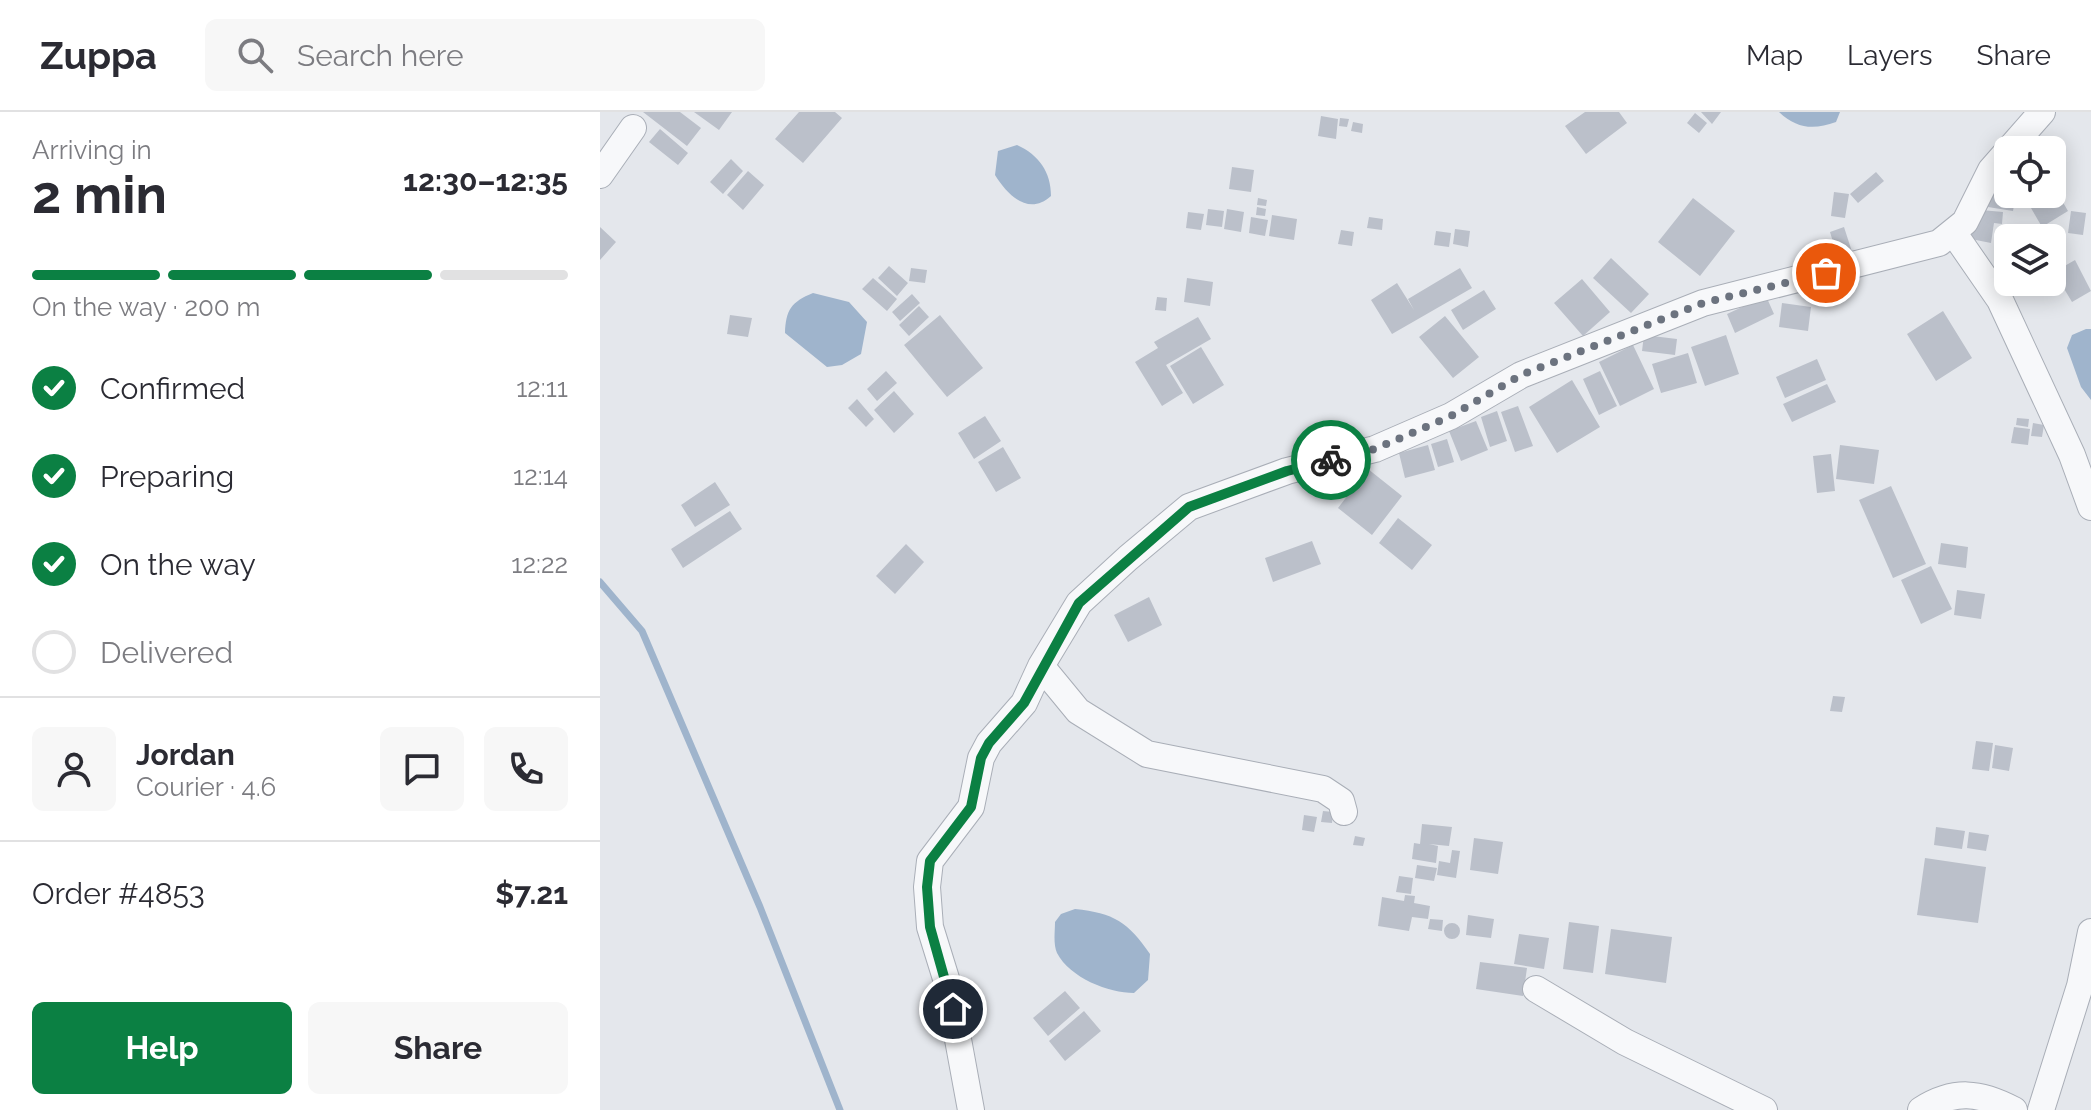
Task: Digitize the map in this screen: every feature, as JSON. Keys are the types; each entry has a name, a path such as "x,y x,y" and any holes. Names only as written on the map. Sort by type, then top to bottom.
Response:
{"street":[{"path":"971,1110 948,985 930,927 927,887 930,861 971,807 981,758 989,743 1024,703 1041,666 1079,603 1189,507 1287,471 1375,449 1451,416 1521,375 1703,303 1939,243 1965,222 1991,170 2042,112"},
{"path":"600,175 633,128"},
{"path":"1953,232 2000,300 2072,455 2091,507"},
{"path":"1041,666 1078,711 1147,754 1323,789 1341,801 1344,812"},
{"path":"2041,1110 2080,986 2091,932"},
{"path":"1536,989 1625,1042 1716,1083 1764,1110"},
{"path":"1921,1110 1941,1098 1968,1092 2014,1110"}],"water":[{"path":"1779,112 1840,112 1836,122 1813,127 1792,122"},
{"path":"1017,145 1032,154 1046,172 1051,196 1043,202 1027,204 1020,201 1006,190 995,175 998,151"},
{"path":"813,293 849,302 867,322 861,354 842,365 827,367 785,333 791,308"},
{"path":"2091,329 2091,400 2081,387 2067,348 2072,335"},
{"path":"1075,909 1100,913 1119,921 1150,954 1148,980 1134,993 1091,982 1063,962 1056,949 1055,922 1061,914"}],"building":[{"path":"643,112 680,112 701,128 687,146"},
{"path":"694,112 732,112 719,130"},
{"path":"799,112 835,112 842,118 803,163 775,139"},
{"path":"1585,112 1619,112 1627,123 1586,154 1565,126"},
{"path":"1701,112 1721,112 1712,124"},
{"path":"1695,113 1707,123 1699,133 1687,123"},
{"path":"1321,116 1338,119 1336,139 1318,136"},
{"path":"1340,118 1349,119 1347,127 1339,126"},
{"path":"1353,122 1363,124 1362,133 1351,131"},
{"path":"660,129 688,153 678,165 649,142"},
{"path":"731,159 743,171 723,194 710,182"},
{"path":"1232,167 1254,170 1251,192 1229,189"},
{"path":"748,171 764,185 743,210 727,195"},
{"path":"1876,172 1884,181 1858,203 1850,194"},
{"path":"1992,183 1994,183 1994,208 1988,207"},
{"path":"1834,192 1849,194 1845,218 1831,216"},
{"path":"1258,198 1267,200 1266,206 1257,205"},
{"path":"1693,198 1735,231 1700,276 1658,242"},
{"path":"1257,207 1266,209 1265,216 1256,215"},
{"path":"2031,208 2066,208 2068,211 2047,224 2040,224"},
{"path":"1208,209 1224,211 1222,227 1206,225"},
{"path":"1227,209 1244,212 1241,232 1224,229"},
{"path":"1981,210 2003,212 2002,224 1994,223 1991,243 1971,239 1973,220"},
{"path":"2071,211 2086,213 2083,235 2068,233"},
{"path":"1188,212 1204,214 1201,230 1186,228"},
{"path":"1272,215 1297,219 1294,240 1269,236"},
{"path":"1251,217 1268,220 1265,236 1249,233"},
{"path":"1369,217 1383,219 1382,230 1367,228"},
{"path":"600,227 616,242 600,260"},
{"path":"1844,227 1855,261 1840,265 1830,232"},
{"path":"1455,229 1470,231 1468,247 1453,244"},
{"path":"1341,230 1354,232 1352,246 1338,244"},
{"path":"1436,231 1451,233 1449,247 1434,245"},
{"path":"1611,258 1649,294 1631,313 1593,278"},
{"path":"2075,260 2091,291 2072,302 2066,292 2066,265"},
{"path":"889,266 908,283 897,296 878,278"},
{"path":"911,268 927,270 925,283 909,281"},
{"path":"1460,268 1472,288 1392,334 1371,300 1397,283 1414,310 1408,299"},
{"path":"873,278 897,299 887,311 862,289"},
{"path":"1187,278 1213,282 1210,306 1184,302"},
{"path":"1582,279 1610,312 1583,336 1554,303"},
{"path":"1484,290 1496,309 1463,330 1451,310"},
{"path":"912,294 920,303 900,321 892,312"},
{"path":"1766,296 1774,314 1735,333 1727,314"},
{"path":"1157,297 1167,298 1166,311 1155,310"},
{"path":"1782,303 1811,307 1808,331 1779,327"},
{"path":"919,306 929,317 909,336 899,325"},
{"path":"1943,311 1972,358 1936,381 1907,334"},
{"path":"730,315 752,318 748,337 727,334"},
{"path":"940,315 983,368 947,397 904,345"},
{"path":"1445,316 1479,357 1453,378 1419,337"},
{"path":"1198,317 1211,339 1166,365 1183,393 1162,406 1135,362 1158,348 1154,342"},
{"path":"1644,335 1677,339 1675,355 1642,351"},
{"path":"1726,335 1739,374 1705,386 1691,347"},
{"path":"1633,345 1654,389 1620,406 1599,362"},
{"path":"1201,347 1224,385 1193,404 1170,366"},
{"path":"1688,353 1697,383 1661,393 1652,364"},
{"path":"1817,359 1826,380 1785,398 1776,377"},
{"path":"886,371 897,383 877,401 867,389"},
{"path":"1600,371 1617,406 1599,415 1583,379"},
{"path":"1572,380 1600,427 1557,453 1529,407"},
{"path":"1827,384 1836,402 1792,422 1783,404"},
{"path":"894,391 914,414 894,433 874,410"},
{"path":"857,399 874,419 866,427 848,408"},
{"path":"1518,406 1533,446 1515,452 1501,412"},
{"path":"1497,411 1507,441 1490,447 1481,417"},
{"path":"985,416 1001,441 974,459 958,433"},
{"path":"2017,418 2029,419 2028,427 2016,425"},
{"path":"1476,421 1488,450 1461,461 1449,431"},
{"path":"2033,423 2044,425 2042,437 2031,436"},
{"path":"2014,427 2030,429 2028,445 2011,443"},
{"path":"1447,439 1454,462 1438,467 1431,444"},
{"path":"1428,445 1435,470 1405,478 1399,453"},
{"path":"1840,445 1879,450 1874,484 1836,479"},
{"path":"1003,447 1021,478 996,492 978,462"},
{"path":"1831,454 1835,491 1817,493 1813,456"},
{"path":"1368,469 1402,496 1372,535 1338,508"},
{"path":"715,482 730,505 695,527 681,505"},
{"path":"1891,486 1926,564 1893,578 1859,500"},
{"path":"730,511 742,529 683,568 671,549"},
{"path":"1398,518 1432,545 1412,570 1379,543"},
{"path":"1312,541 1321,564 1273,582 1265,558"},
{"path":"1941,543 1968,547 1966,568 1938,564"},
{"path":"906,544 924,562 895,594 876,576"},
{"path":"1931,566 1952,609 1921,624 1901,580"},
{"path":"1957,590 1985,594 1981,619 1954,615"},
{"path":"1149,597 1162,625 1128,642 1114,615"},
{"path":"1833,696 1845,697 1842,712 1830,711"},
{"path":"1976,741 1993,743 1989,771 1972,769"},
{"path":"1995,745 2013,748 2009,771 1992,768"},
{"path":"1323,811 1333,812 1332,823 1321,822"},
{"path":"1304,815 1317,817 1314,832 1302,830"},
{"path":"1422,824 1452,827 1449,846 1429,844 1438,846 1436,863 1412,859 1414,843 1420,844"},
{"path":"1936,827 1965,831 1962,849 1934,845"},
{"path":"1969,832 1989,835 1986,851 1967,848"},
{"path":"1355,836 1365,838 1363,846 1353,845"},
{"path":"1474,838 1503,842 1498,874 1470,870"},
{"path":"1452,850 1460,851 1456,878 1437,875 1439,861 1450,863"},
{"path":"1925,858 1986,867 1978,923 1917,915"},
{"path":"1417,865 1437,868 1434,881 1415,878"},
{"path":"1399,876 1413,878 1411,894 1396,892"},
{"path":"1405,895 1415,896 1414,903 1430,906 1428,919 1412,917 1409,931 1378,926 1382,897 1404,901"},
{"path":"1468,915 1494,919 1491,938 1466,935"},
{"path":"1430,919 1443,920 1442,931 1428,929"},
{"path":"1569,922 1599,926 1593,973 1563,969"},
{"path":"1449,923 1455,923 1460,931 1458,937 1449,939 1444,934 1444,928"},
{"path":"1611,929 1672,937 1666,983 1605,974"},
{"path":"1519,934 1549,938 1544,969 1514,964"},
{"path":"1480,962 1527,968 1523,996 1476,989"},
{"path":"1065,991 1080,1008 1048,1036 1033,1018"},
{"path":"1084,1011 1101,1031 1065,1061 1049,1041"}],"waterway":[{"path":"600,582 642,631 760,907 840,1110"}],"way so far":[{"path":"1331,460 1375,449 1451,416 1521,375 1703,303 1826,273"}],"route":[{"path":"953,1009 930,927 927,887 930,861 971,807 981,758 989,743 1024,703 1041,666 1079,603 1189,507 1287,471 1331,460"}]}
